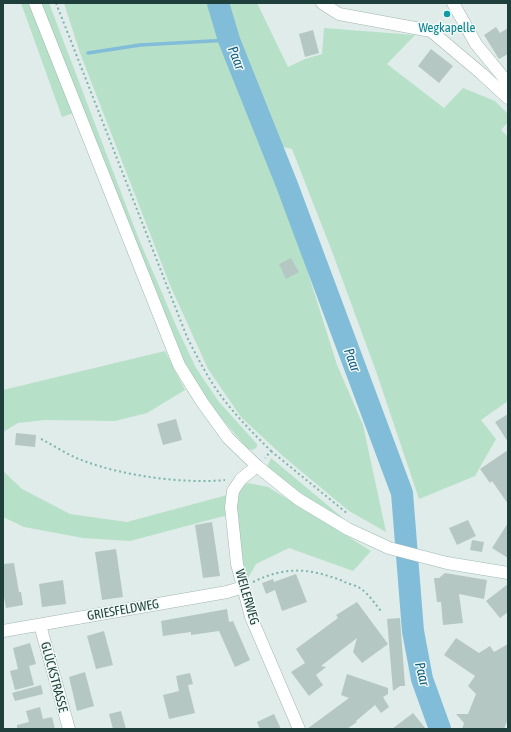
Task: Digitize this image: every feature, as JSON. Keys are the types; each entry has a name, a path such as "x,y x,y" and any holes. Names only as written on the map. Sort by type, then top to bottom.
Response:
{"street":[{"path":"36,3 179,365 202,402 228,438 257,466 298,499 348,529 388,548 448,563 508,573"},
{"path":"322,3 340,14 430,31 482,74 508,98"},
{"path":"453,3 476,44 508,83"},
{"name":"WEILERWEG","path":"257,466 241,479 233,491 231,508 237,564 251,617 299,729"},
{"name":"GRIESFELDWEG","path":"3,631 227,592 243,587"},
{"name":"GLÜCKSTRASSE","path":"40,624 69,729"}],"path":[{"path":"56,3 187,337 200,361 220,395 246,426 271,451 349,514"},
{"path":"41,439 83,461 111,470 166,479 192,481 241,479"},
{"path":"257,466 271,451"},
{"path":"243,587 268,575 289,570 308,570 330,576 361,589 381,611"}],"green space":[{"path":"21,3 33,3 76,112 62,117"},
{"path":"39,3 49,3 138,237 196,368 219,402 257,444 257,447 253,450 248,449 215,411 189,371 166,328"},
{"path":"64,3 209,3 241,86 267,160 279,187 299,244 337,365 363,425 386,532 349,511 284,457 241,417 208,369 170,285 80,53"},
{"path":"219,3 257,3 288,67 305,59 322,54 324,28 415,35 387,64 444,108 463,88 495,101 508,114 508,122 501,130 508,137 508,401 481,420 496,439 475,476 419,499 377,374 333,254 292,149 271,144 234,52"},
{"path":"165,351 185,390 147,413 115,421 45,420 18,423 3,432 3,390"},
{"path":"271,458 349,523 307,497 267,467"},
{"path":"3,471 22,489 70,514 127,522 227,495 228,515 130,541 83,538 24,527 3,517"},
{"path":"248,483 268,487 371,551 353,571 289,548 256,564 247,580 237,564 233,491"}],"building":[{"path":"496,27 500,33 508,28 508,54 499,59 484,35"},
{"path":"313,30 319,53 305,57 299,34"},
{"path":"431,49 453,66 439,83 418,66"},
{"path":"291,258 299,272 286,279 279,264"},
{"path":"508,414 508,442 495,422"},
{"path":"176,419 182,440 163,445 157,424"},
{"path":"16,433 36,435 35,447 15,445"},
{"path":"508,450 508,504 492,481 490,483 480,469"},
{"path":"468,520 476,536 457,545 449,528"},
{"path":"212,522 220,576 203,578 195,525"},
{"path":"508,523 508,558 492,548"},
{"path":"472,540 484,542 482,552 470,550"},
{"path":"116,549 123,597 102,600 95,552"},
{"path":"14,563 23,605 6,608 3,592 3,564"},
{"path":"445,573 487,580 484,599 459,594 463,623 443,625 441,602 437,602 434,578 439,578"},
{"path":"296,574 307,602 282,611 275,590 266,594 262,583 273,579 274,582"},
{"path":"63,580 66,604 42,607 39,584"},
{"path":"508,584 508,612 500,618 486,601"},
{"path":"357,602 388,644 362,663 353,652 357,638 321,666 326,667 316,675 323,685 309,696 291,672 305,663 296,649 338,618 336,615"},
{"path":"227,609 229,622 233,621 250,660 235,667 219,631 191,635 191,632 163,636 161,621"},
{"path":"400,618 405,686 400,686 393,691 387,619"},
{"path":"104,631 113,665 96,669 87,636"},
{"path":"456,638 479,653 490,646 494,652 508,644 508,719 504,729 462,729 464,723 456,714 468,714 476,694 468,686 475,676 444,655"},
{"path":"30,643 36,664 29,666 34,685 15,690 10,671 18,669 13,648"},
{"path":"85,672 94,706 77,711 69,677"},
{"path":"190,673 193,684 188,685 195,713 169,719 163,695 179,691 176,676"},
{"path":"347,674 388,688 388,694 383,697 389,707 381,713 375,705 347,729 307,729 349,698 341,695"},
{"path":"41,685 43,694 15,701 12,693"},
{"path":"40,707 43,719 52,717 55,729 17,729 17,725 29,722 26,711"},
{"path":"121,711 126,729 113,729 109,714"},
{"path":"413,713 426,729 392,729"},
{"path":"274,714 281,729 260,729 257,722"}],"waterway":[{"name":"Paar","path":"218,3 229,40 287,185 402,493 413,631 422,679 440,729"},
{"path":"88,53 140,45 229,40"}],"place":[{"name":"Wegkapelle","path":"447,14"}]}
